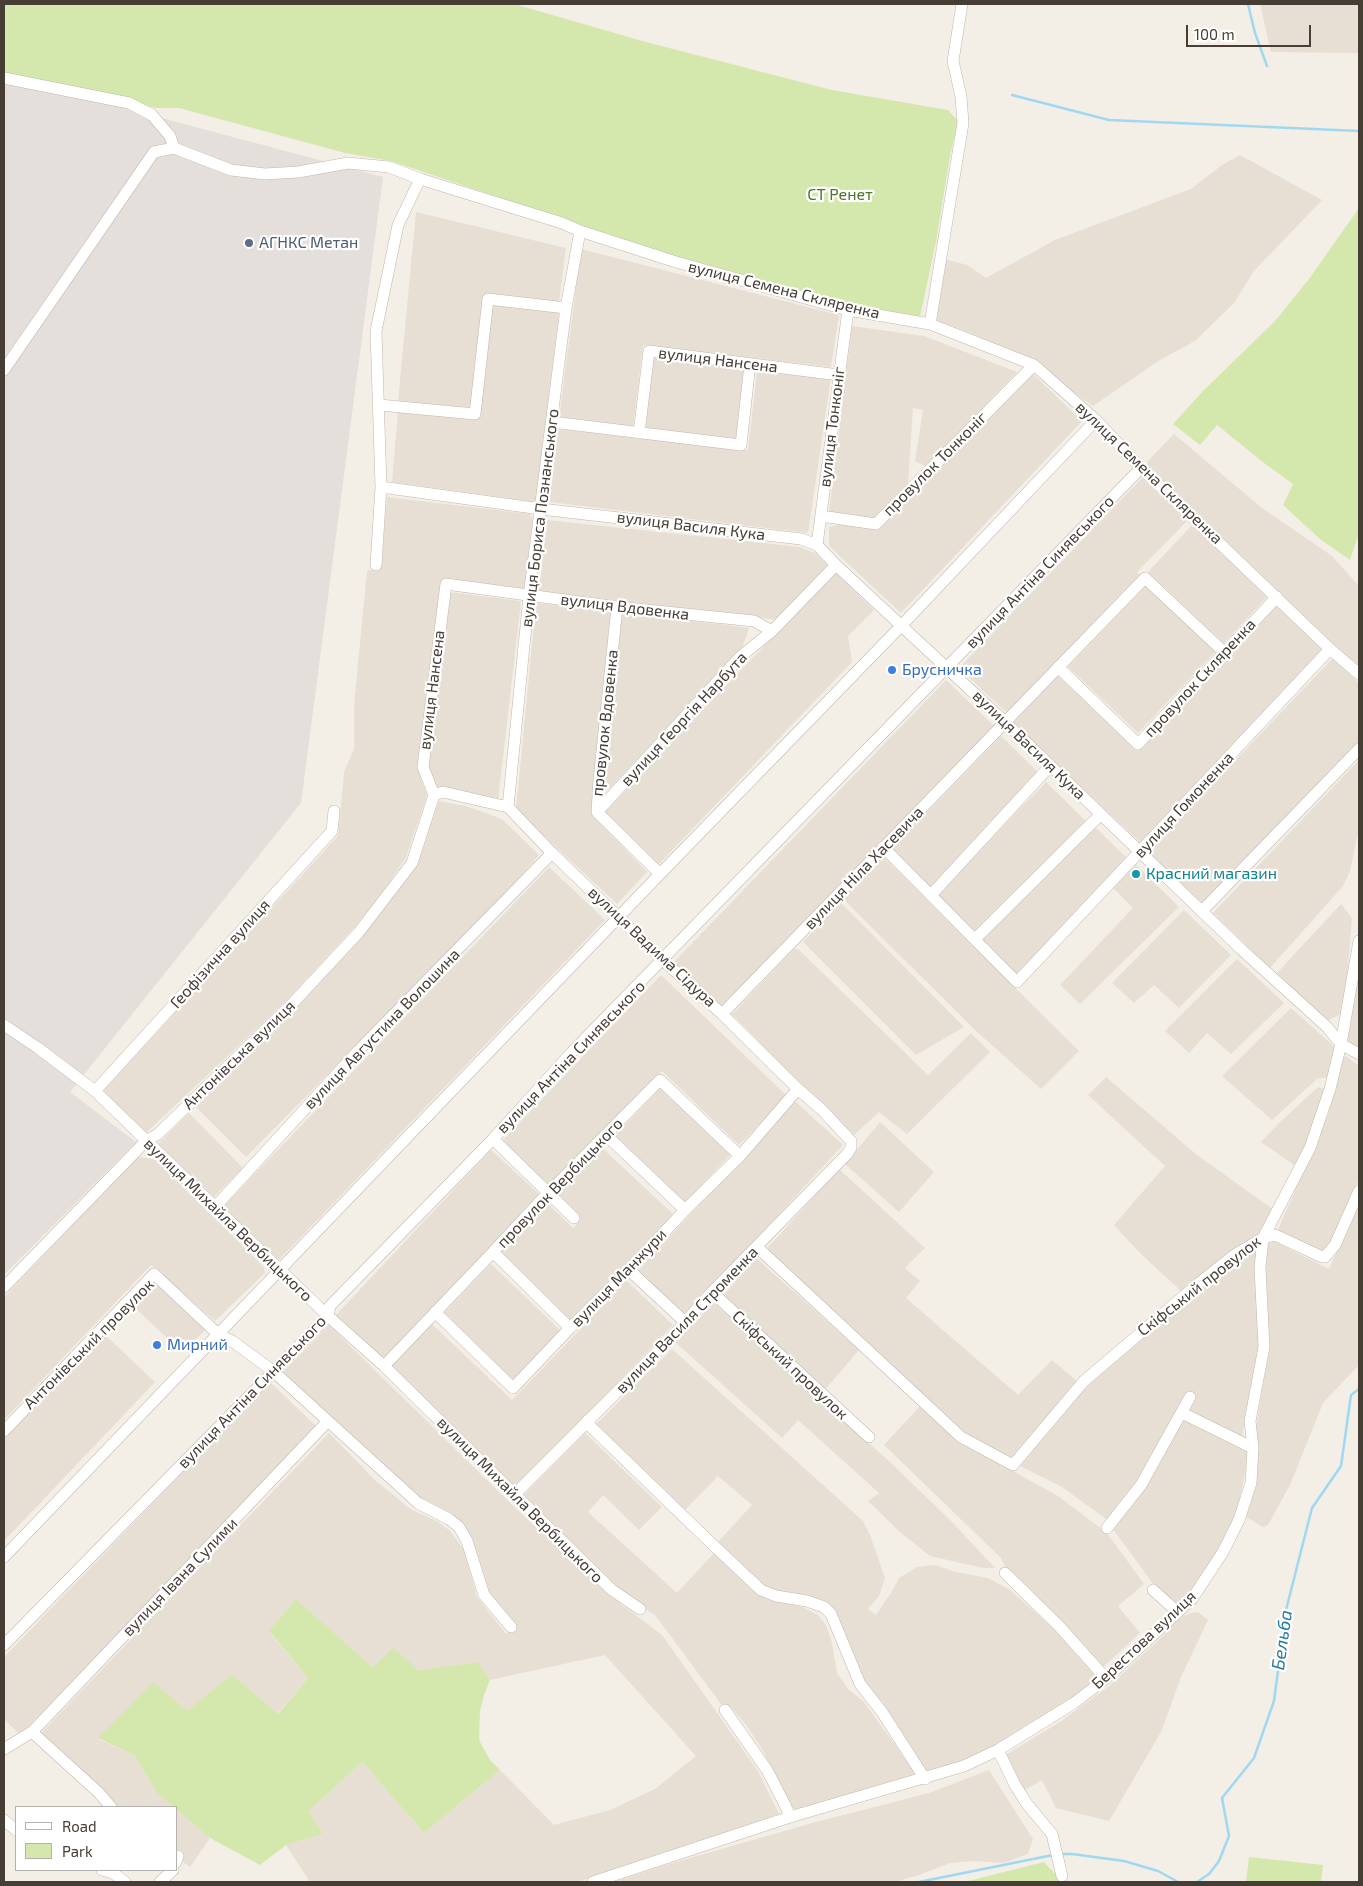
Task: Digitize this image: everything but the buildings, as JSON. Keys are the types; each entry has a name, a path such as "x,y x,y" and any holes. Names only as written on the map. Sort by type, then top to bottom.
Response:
{"street":[{"path":"930,324 963,122 961,97 953,61 962,4"},
{"path":"4,78 129,103 152,115 170,136 174,148 154,152 145,162 4,370"},
{"name":"вулиця Семена Скляренка","path":"174,148 231,170 265,174 298,172 348,163 389,166 420,179 554,220 580,231 676,262 848,310 930,324 1034,365 1096,420 1141,468 1330,649 1359,674"},
{"path":"376,565 381,487 376,331 398,225 420,179"},
{"name":"вулиця Бориса Познанського","path":"508,807 529,596 566,308 580,231"},
{"path":"379,405 475,414 488,299 566,308"},
{"name":"вулиця Тонконіг","path":"817,545 848,310"},
{"name":"вулиця Нансена","path":"639,433 649,351 839,375"},
{"path":"552,422 741,445 750,364"},
{"name":"провулок Тонконіг","path":"821,516 876,524 1034,365"},
{"path":"4,1557 660,874 902,625 1096,420"},
{"name":"вулиця Антіна Синявського","path":"4,1645 328,1316 330,1306 493,1139 572,1052 1141,468"},
{"name":"вулиця Василя Кука","path":"381,487 541,509 801,539 817,545 836,565 948,666 1268,975 1327,1027 1341,1044"},
{"name":"вулиця Георгія Нарбута","path":"597,812 740,657 772,631 836,565"},
{"name":"вулиця Ніла Хасевича","path":"722,1014 1145,578 1225,653"},
{"name":"вулиця Нансена","path":"434,795 423,767 446,584"},
{"name":"вулиця Вдовенка","path":"446,584 617,607 754,621 772,631"},
{"name":"провулок Скляренка","path":"1058,667 1138,744 1277,597"},
{"name":"провулок Вдовенка","path":"617,607 598,780 597,812 660,874"},
{"name":"вулиця Гомоненка","path":"975,939 1016,982 1330,649"},
{"path":"1202,911 1359,749"},
{"path":"931,895 1050,766"},
{"path":"434,795 443,792 508,807"},
{"name":"Антонівська вулиця","path":"4,1287 146,1141 158,1134 292,1004 359,932 412,863 434,795"},
{"name":"вулиця Вадима Сідура","path":"508,807 552,853 722,1014 852,1141"},
{"name":"Геофізична вулиця","path":"95,1091 332,831 334,811"},
{"path":"883,847 975,939 1101,814"},
{"name":"вулиця Августина Волошина","path":"215,1207 358,1051 552,853"},
{"name":"Скіфський провулок","path":"757,1247 961,1436 1013,1466 1084,1381 1233,1256 1263,1238 1310,1148 1330,1089 1341,1044 1359,941"},
{"name":"вулиця Михайла Вербицького","path":"4,1026 38,1048 95,1091 328,1316 384,1366 612,1590 640,1610"},
{"path":"1341,1044 1359,1054"},
{"name":"провулок Вербицького","path":"384,1366 548,1193 660,1080 740,1156"},
{"name":"вулиця Манжури","path":"435,1312 513,1388 685,1210 740,1156 798,1089"},
{"path":"606,1135 685,1210"},
{"path":"493,1139 574,1218"},
{"name":"вулиця Василя Строменка","path":"515,1494 847,1154 852,1141"},
{"path":"1263,1238 1275,1235 1325,1257 1335,1245 1359,1191"},
{"name":"Берестова вулиця","path":"925,1779 964,1766 998,1750 1074,1702 1104,1680 1192,1600 1223,1552 1239,1520 1251,1483 1253,1448 1250,1420 1264,1347 1260,1268 1263,1238"},
{"path":"493,1252 570,1328"},
{"path":"629,1270 685,1322"},
{"name":"Антонівський провулок","path":"4,1430 154,1274 219,1335"},
{"name":"Скіфський провулок","path":"712,1292 869,1437"},
{"path":"219,1335 232,1341 273,1371 418,1503 459,1527 467,1541 484,1595 511,1627"},
{"path":"1107,1528 1141,1485 1190,1397"},
{"path":"1182,1412 1253,1448"},
{"path":"587,1421 761,1590 776,1596 807,1601 824,1607 830,1614 860,1684 882,1712 925,1779 790,1817 593,1882"},
{"name":"вулиця Івана Сулими","path":"4,1750 32,1732 328,1422"},
{"path":"1005,1573 1059,1626 1102,1674 1104,1680"},
{"path":"1153,1590 1174,1609 1176,1614"},
{"path":"725,1710 767,1770 790,1817"},
{"path":"32,1732 99,1792 110,1806"},
{"path":"998,1750 1015,1785 1027,1804 1040,1817 1052,1834 1061,1872"},
{"path":"4,1820 15,1829"},
{"path":"110,1871 125,1882"},
{"path":"160,1882 171,1871"}],"shaded area":[{"path":"1260,4 1359,4 1359,53 1271,52"},
{"path":"4,76 383,177 301,803 70,1092 136,1142 4,1275"},
{"path":"1240,155 1322,200 1254,271 1234,303 1195,341 1160,360 1093,406 1031,362 971,333 929,318 944,259 967,265 986,278 1055,240 1191,189 1222,165"},
{"path":"416,212 566,248 559,302 484,295 470,409 398,402"},
{"path":"581,249 839,315 831,367 643,345 633,427 559,419"},
{"path":"492,304 559,312 536,502 392,482 398,411 478,418"},
{"path":"852,326 924,336 1017,372 927,467 915,461 923,410 913,408 908,484 878,516 872,519 829,512"},
{"path":"652,356 745,368 736,440 643,429"},
{"path":"757,372 831,378 808,533 549,502 558,429 748,450"},
{"path":"1032,373 1082,421 901,613 829,546 829,527 839,525 879,527"},
{"path":"1174,434 1262,508 1332,556 1359,586 1359,667 1332,644 1147,466 1148,461"},
{"path":"1142,478 1187,521 1137,572 1139,575 1007,713 959,668"},
{"path":"387,497 530,514 533,519 525,589 442,580 417,768 427,796 406,857 386,887 357,924 288,999 146,1133 102,1092 338,836 344,772 354,749 354,705 367,571 381,568"},
{"path":"547,520 800,547 815,553 827,565 779,620 539,591"},
{"path":"1192,525 1268,596 1224,643 1148,572"},
{"path":"835,572 874,610 848,636 852,662 659,864 604,813"},
{"path":"1147,585 1216,651 1138,733 1068,667"},
{"path":"449,592 521,601 498,801 435,789 425,768"},
{"path":"536,603 611,611 591,814 647,872 617,904 516,810"},
{"path":"1276,605 1324,650 1141,843 1013,723 1058,676 1138,751"},
{"path":"621,612 749,628 742,649 609,789 603,784"},
{"path":"1333,658 1359,683 1359,741 1203,905 1147,853"},
{"path":"946,680 994,726 721,1010 673,963"},
{"path":"1001,736 1041,775 929,891 888,853"},
{"path":"1359,760 1359,827 1350,871 1343,886 1270,968 1213,913"},
{"path":"1046,782 1087,822 974,937 934,897"},
{"path":"439,801 466,806 502,819 539,855 505,895 246,1157 194,1105 294,1010 362,935 415,867"},
{"path":"1093,825 1129,860 1014,977 978,942"},
{"path":"884,858 1079,1051 1041,1089 975,1030 843,899"},
{"path":"1136,865 1179,907 1080,1004 1060,985 1133,908 1113,888"},
{"path":"549,867 605,920 279,1260 223,1207"},
{"path":"840,902 964,1027 916,1055 803,942"},
{"path":"1341,904 1352,918 1346,991 1341,1014 1327,1021 1277,973"},
{"path":"1184,910 1231,955 1179,1008 1154,985 1134,1003 1112,983"},
{"path":"794,949 798,949 928,1075 971,1033 990,1052 907,1134 879,1112 852,1137 732,1014"},
{"path":"1237,959 1284,1003 1231,1054 1207,1033 1189,1053 1165,1031"},
{"path":"1359,959 1359,1052 1345,1044"},
{"path":"661,975 787,1096 739,1145 662,1071 548,1189 500,1143"},
{"path":"1291,1008 1338,1050 1329,1077 1317,1079 1272,1120 1222,1076"},
{"path":"1346,1056 1359,1066 1359,1179 1332,1242 1324,1250 1315,1253 1276,1234 1328,1115 1342,1058"},
{"path":"1106,1077 1197,1155 1274,1210 1260,1235 1181,1291 1140,1253 1114,1225 1165,1166 1088,1095"},
{"path":"1318,1087 1327,1090 1306,1146 1294,1165 1261,1142"},
{"path":"661,1088 731,1154 683,1205 613,1138"},
{"path":"795,1101 843,1145 683,1318 635,1274"},
{"path":"189,1113 243,1168 214,1197 158,1144"},
{"path":"880,1122 934,1172 899,1212 845,1164"},
{"path":"601,1147 675,1216 570,1325 497,1254 547,1203 573,1228 580,1221 554,1196"},
{"path":"491,1150 540,1195 384,1360 336,1315"},
{"path":"138,1157 154,1159 264,1267 265,1273 215,1321 151,1265 4,1420 4,1297"},
{"path":"839,1169 925,1248 905,1268 920,1281 906,1298 1018,1395 1052,1360 1078,1382 1011,1461 962,1433 763,1253"},
{"path":"1359,1201 1359,1365 1323,1403 1290,1485 1268,1525 1263,1527 1246,1517 1256,1481 1255,1433 1269,1350 1263,1267 1269,1243 1275,1242 1329,1269"},
{"path":"1253,1248 1258,1254 1260,1346 1242,1436 1189,1412 1195,1396 1186,1393 1172,1422 1133,1487 1119,1508 1106,1519 1062,1487 1020,1466 1073,1400 1132,1346 1222,1271"},
{"path":"755,1257 859,1350 823,1392 721,1299"},
{"path":"491,1264 561,1331 512,1382 442,1315"},
{"path":"153,1281 205,1330 183,1353 131,1304"},
{"path":"627,1281 673,1325 516,1488 390,1367 432,1324 512,1400"},
{"path":"714,1303 891,1463 952,1522 995,1568 984,1568 930,1556 900,1532 868,1501 879,1493 798,1420 782,1438 675,1342"},
{"path":"329,1325 508,1501 609,1595 662,1635 758,1771 779,1814 578,1882 310,1882 286,1845 323,1834 309,1811 362,1762 424,1833 500,1770 554,1825 610,1810 655,1789 696,1756 605,1655 490,1680 478,1662 418,1670 373,1669 296,1599 269,1632 308,1678 277,1714 232,1676 187,1712 98,1739 134,1755 157,1793 173,1806 116,1806 104,1791 39,1735 329,1433 377,1482 412,1510 437,1521 450,1531 464,1550 477,1597 506,1634 513,1626 486,1594 473,1547 459,1520 415,1503 279,1376"},
{"path":"103,1333 155,1382 4,1541 4,1437"},
{"path":"672,1349 863,1521 885,1578 879,1596 868,1609 876,1615 899,1578 917,1567 935,1565 956,1572 988,1578 1010,1590 1054,1629 1097,1678 1067,1703 1027,1725 991,1749 927,1776 873,1703 822,1606 774,1595 716,1544 752,1505 718,1476 681,1514 591,1429"},
{"path":"270,1382 318,1428 20,1735 4,1719 4,1657"},
{"path":"921,1405 1011,1470 1058,1496 1107,1533 1144,1584 1118,1606 1140,1633 1100,1670 1010,1577 1001,1558 884,1445"},
{"path":"1184,1419 1249,1452 1236,1519 1190,1596 1175,1607 1153,1584 1113,1529"},
{"path":"585,1433 662,1507 639,1530 603,1495 588,1512 677,1593 714,1553 769,1600 802,1607 818,1615 826,1625 832,1643 837,1673 848,1689 864,1702 916,1774 798,1814 777,1786 765,1754 747,1726 732,1708 721,1704 655,1615 614,1590 520,1499"},
{"path":"1198,1612 1208,1620 1181,1677 1161,1732 1109,1821 1056,1808 1042,1780 1021,1792 1002,1757 1060,1722 1109,1686 1167,1632 1177,1619"},
{"path":"989,1770 1033,1839 1028,1854 1004,1863 973,1861 950,1863 895,1882 614,1882 662,1866 816,1822 929,1793"},
{"path":"178,1811 210,1838 190,1867 178,1858"}],"green space":[{"name":"СТ Ренет","path":"4,4 514,4 646,42 832,90 948,110 958,121 920,317 848,303 664,253 391,161 345,153 179,108 156,108 4,75"},
{"path":"1359,208 1359,533 1350,560 1320,539 1283,505 1293,484 1217,425 1200,445 1173,424 1203,391 1275,321 1309,279"},
{"path":"296,1599 373,1668 393,1648 418,1670 478,1662 490,1680 480,1711 479,1740 490,1760 500,1770 424,1833 362,1762 309,1811 323,1834 286,1845 260,1865 210,1838 178,1811 178,1806 172,1806 157,1793 134,1755 98,1738 153,1682 187,1711 232,1675 278,1714 308,1678 269,1631"},
{"path":"1249,1857 1323,1865 1321,1882 1246,1882"},
{"path":"1044,1862 1063,1882 964,1882"}],"waterway":[{"path":"1248,4 1255,33 1267,66"},
{"path":"1012,95 1109,120 1359,131"},
{"name":"Бельба","path":"1197,1882 1209,1874 1219,1861 1229,1836 1222,1798 1254,1758 1274,1701 1286,1610 1312,1508 1341,1466 1351,1395 1359,1389"},
{"name":"Бельба","path":"1061,1854 1124,1861 1158,1871 1178,1882"},
{"name":"Бельба","path":"919,1882 1053,1855"}],"place":[{"name":"АГНКС Метан","path":"249,243"},
{"name":"Брусничка","path":"892,670"},
{"name":"Красний магазин","path":"1136,874"},
{"name":"Мирний","path":"157,1345"}]}
